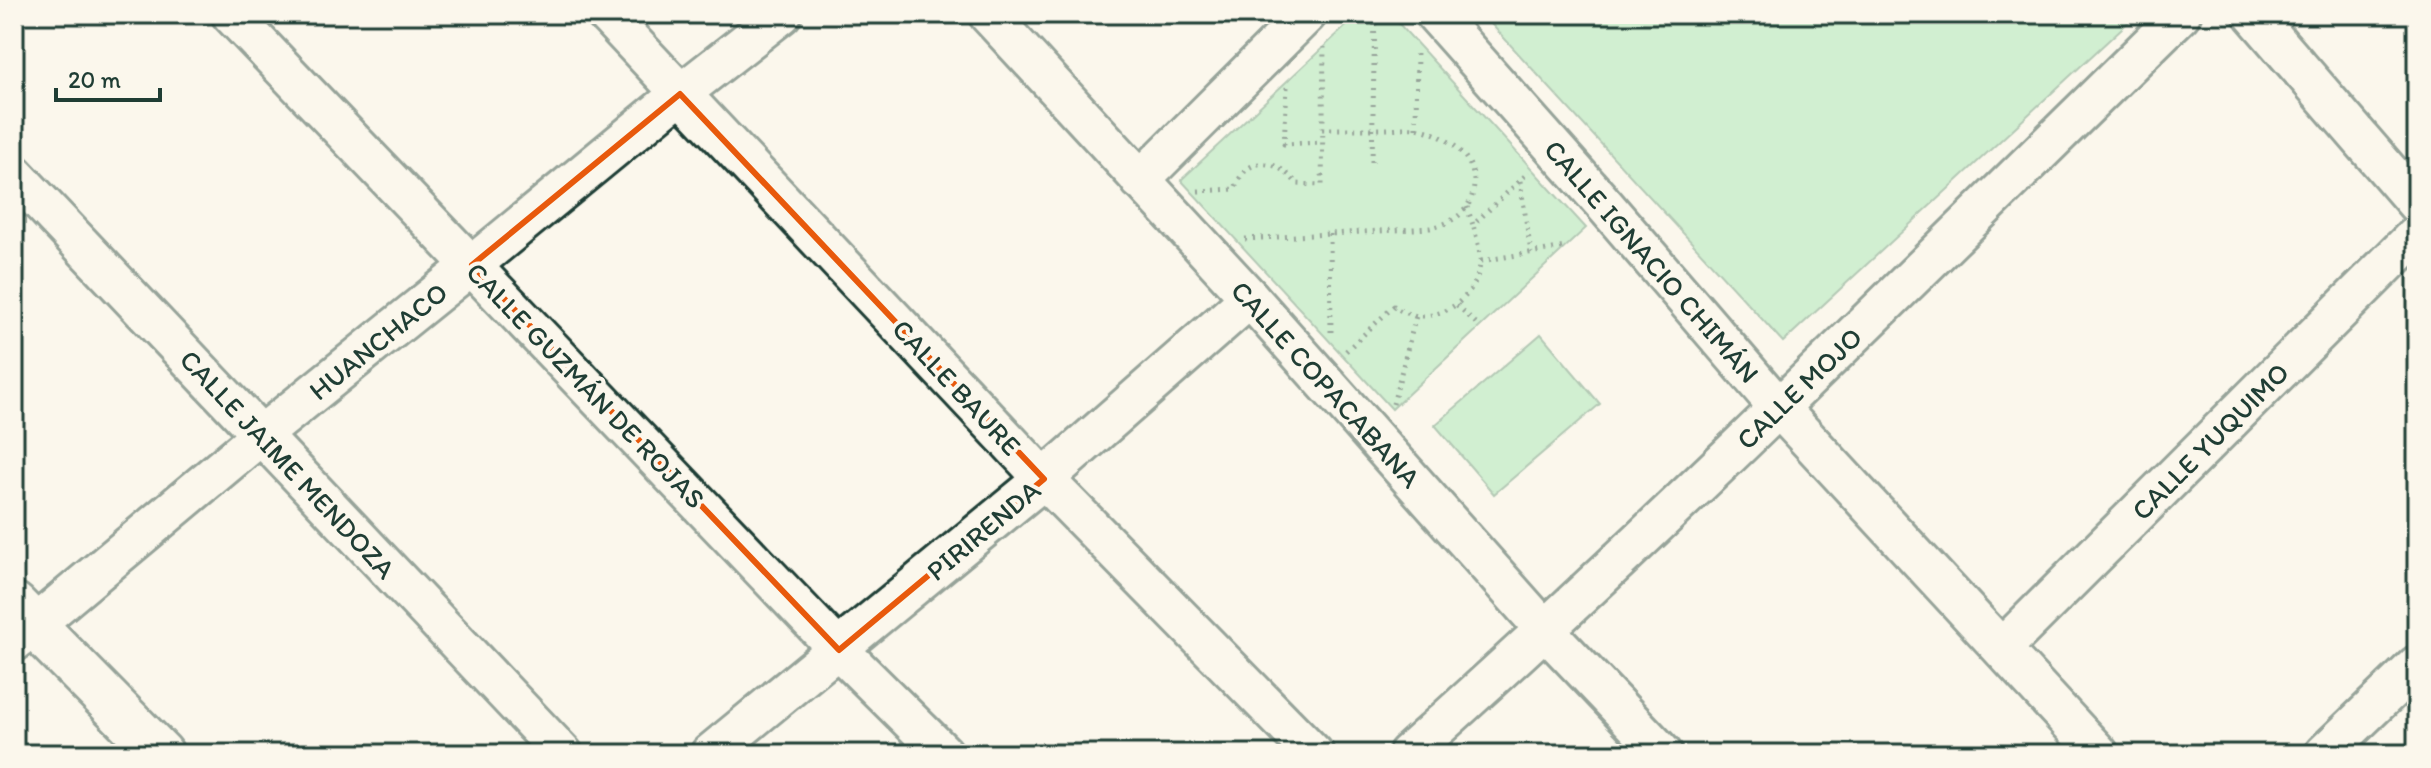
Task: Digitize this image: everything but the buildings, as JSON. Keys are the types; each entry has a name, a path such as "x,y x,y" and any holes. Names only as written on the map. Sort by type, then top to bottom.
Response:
{"street":[{"name":"CALLE GUZMÁN DE ROJAS","path":"231,14 839,650 944,754"},
{"name":"CALLE BAURE","path":"606,14 1044,479 1314,754"},
{"name":"HUANCHACO","path":"20,624 260,436 782,14"},
{"name":"CALLE COPACABANA","path":"988,14 1250,298 1546,631 1663,754"},
{"name":"CALLE MOJO","path":"1408,754 1546,631 1779,408 2181,14"},
{"path":"2253,14 2417,204"},
{"name":"CALLE IGNACIO CHIMÁN","path":"1426,29 1603,203 1779,408 2099,754"},
{"path":"1140,180 1316,30"},
{"name":"CALLE JAIME MENDOZA","path":"14,174 563,754"},
{"name":"CALLE YUQUIMO","path":"2002,648 2417,234"},
{"name":"PIRIRENDA","path":"710,754 1044,479 1250,298"},
{"path":"20,624 161,754"},
{"path":"2324,754 2417,665"}],"path":[{"path":"1372,162 1375,14"},
{"path":"1416,128 1426,29"},
{"path":"1191,191 1235,189 1247,168 1261,163 1280,167 1297,184 1322,185 1316,30"},
{"path":"1287,81 1284,144 1322,142"},
{"path":"1236,240 1444,225 1457,218 1467,207 1473,194 1474,180 1470,164 1462,151 1449,141 1416,128 1322,129"},
{"path":"1473,225 1532,169"},
{"path":"1520,181 1531,253"},
{"path":"1342,355 1394,306 1404,314 1432,317 1457,305 1471,289 1481,261 1467,207"},
{"path":"1330,234 1331,343"},
{"path":"1481,261 1565,247"},
{"path":"1457,305 1480,327"},
{"path":"1392,409 1416,316"}],"highlighted area":[{"path":"680,94 1044,479 839,650 472,265"}],"green space":[{"path":"1359,14 1390,14 1586,228 1392,409 1181,180"},
{"path":"1482,14 2137,14 1783,342"},
{"path":"1541,334 1600,404 1494,494 1435,425"}]}
